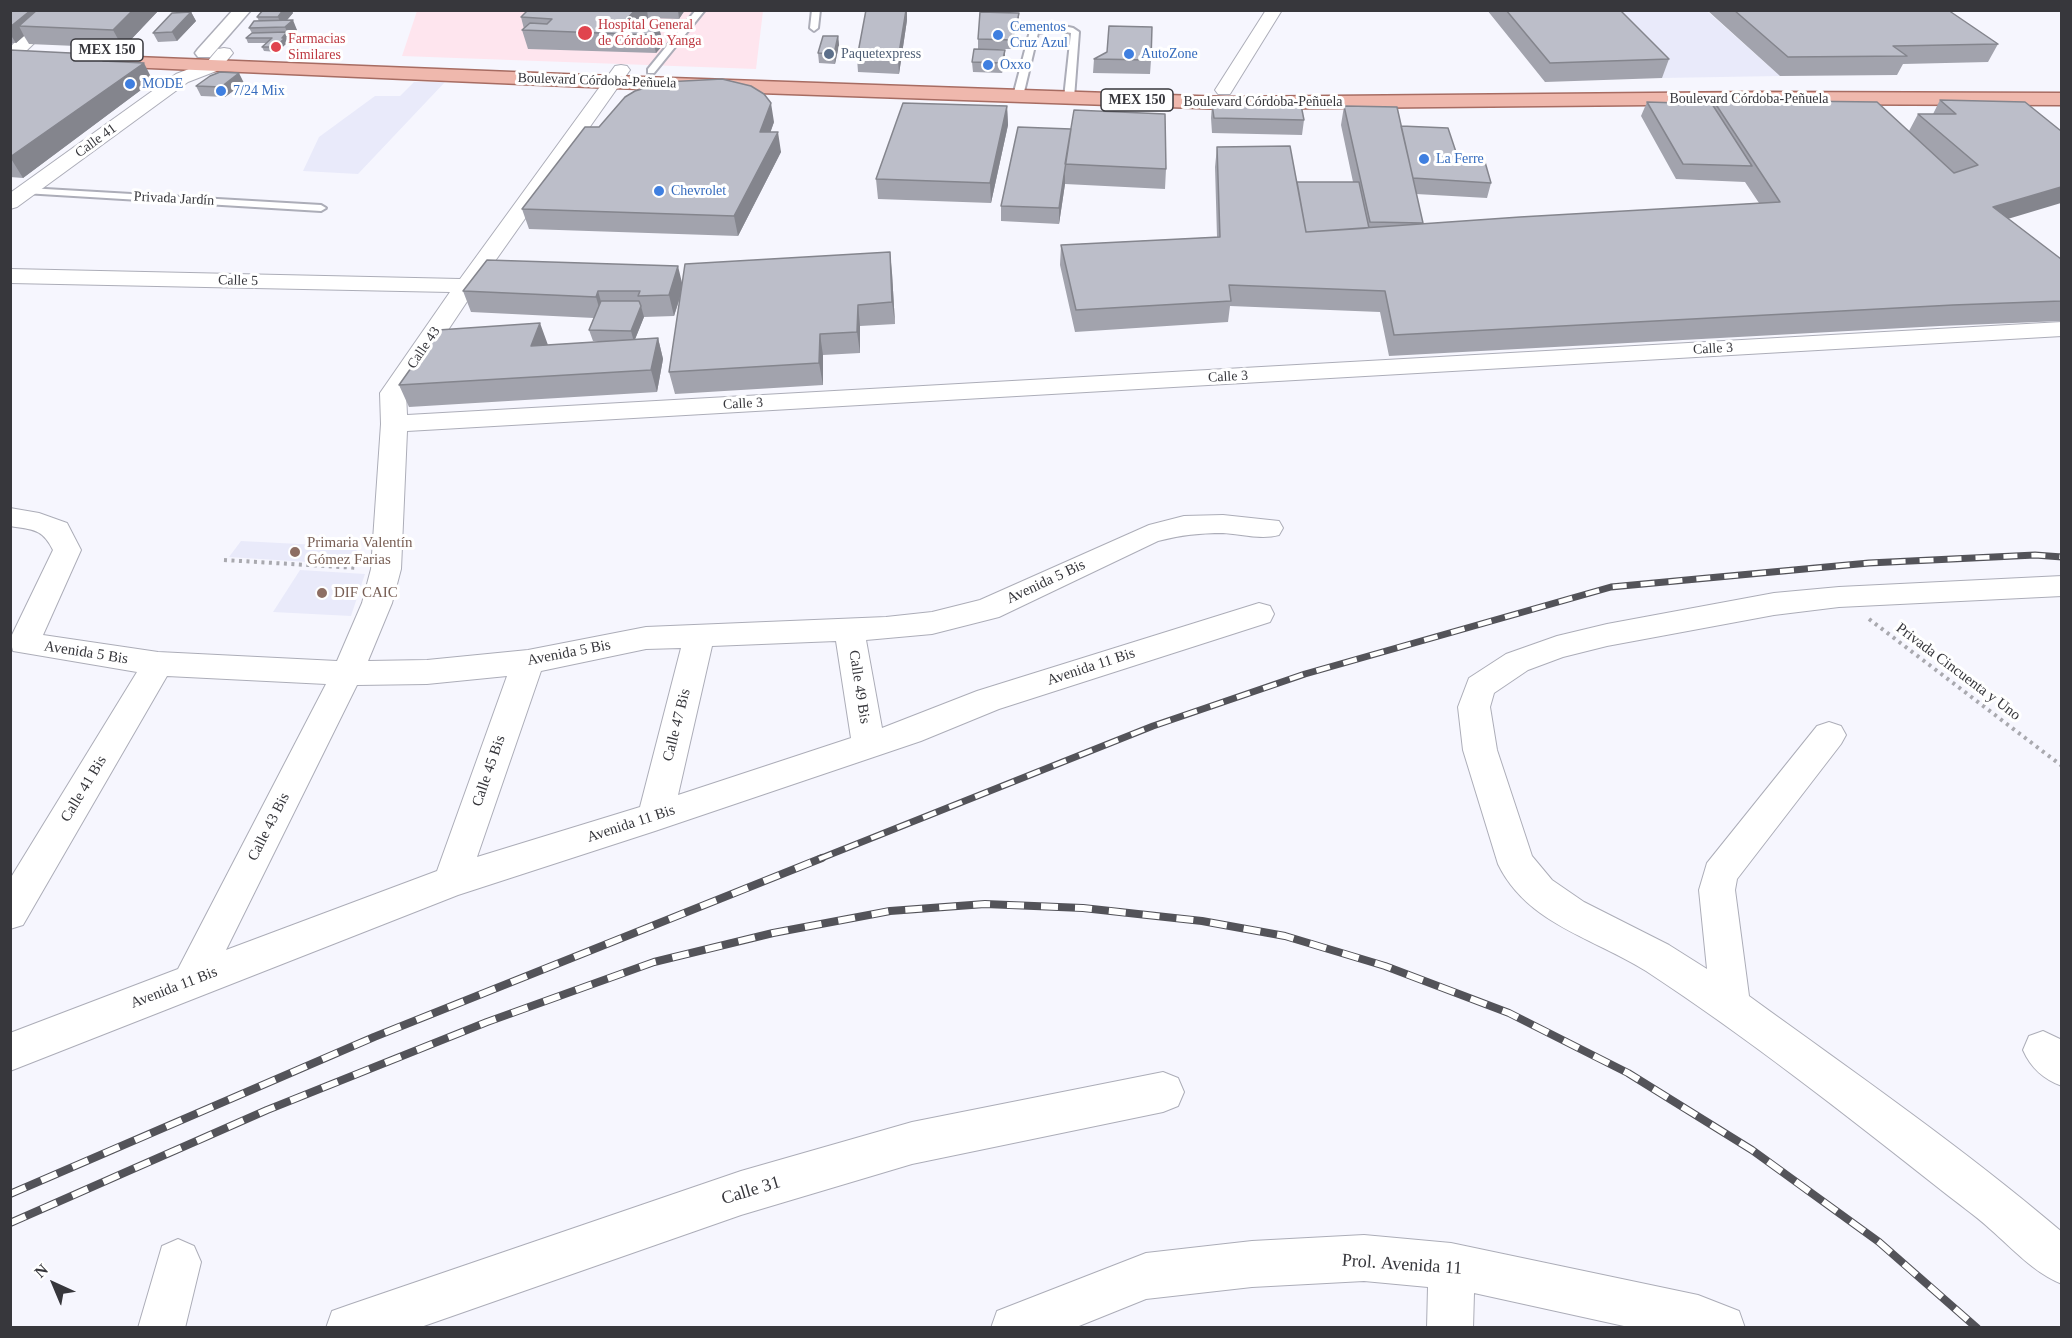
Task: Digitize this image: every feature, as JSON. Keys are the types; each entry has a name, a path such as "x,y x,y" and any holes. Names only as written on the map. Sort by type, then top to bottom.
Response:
{"main road":[{"name":"Boulevard Córdoba-Peñuela","path":"13,51 203,63 1225,97 2061,99"},
{"name":"Boulevard Córdoba-Peñuela","path":"617,76 651,71 1020,90"},
{"name":"Boulevard Córdoba-Peñuela","path":"1225,97 2061,88"}],"street":[{"path":"13,51 61,10"},
{"name":"Calle 41","path":"203,63 243,10"},
{"name":"Calle 41","path":"10,203 203,63 263,10"},
{"path":"1225,97 1274,10"},
{"name":"Calle 43","path":"347,673 377,603 386,569 394,424 393,393 466,286 617,76"},
{"name":"Calle 5","path":"10,276 466,286"},
{"name":"Calle 3","path":"394,424 2061,329"},
{"name":"Avenida 5 Bis","path":"10,517 39,522 57,530 67,550 17,652 158,664 347,673 427,672 528,662 646,638 886,628 932,622 988,609 1031,591 1149,534 1184,525 1223,524 1269,528"},
{"path":"2061,586 1839,597 1774,604 1607,635 1557,647 1516,662 1480,686 1473,707 1480,750 1516,864 1539,891 1571,914 1656,957 1731,1006 1930,1154 2003,1211 2061,1262"},
{"name":"Avenida 11 Bis","path":"10,1052 451,881 655,817 909,732 988,700 1259,614"},
{"name":"Calle 49 Bis","path":"849,629 868,744"},
{"name":"Calle 47 Bis","path":"655,817 700,634"},
{"name":"Calle 45 Bis","path":"451,881 528,662"},
{"name":"Calle 41 Bis","path":"10,913 158,664"},
{"name":"Calle 43 Bis","path":"191,982 347,673"},
{"path":"1731,1006 1717,890 1720,874 1829,735"},
{"name":"Calle 31","path":"349,1328 741,1193 912,1143 1163,1092"},
{"name":"Prol. Avenida 11","path":"1014,1328 1146,1276 1252,1264 1364,1258 1450,1266 1698,1318 1722,1328"},
{"path":"161,1328 178,1262"},
{"path":"1450,1266 1450,1328"}],"lane":[{"path":"651,71 701,10"},
{"path":"814,28 816,10"},
{"path":"1020,90 1034,31 1054,27 1075,32 1070,91"},
{"name":"Privada Jardín","path":"28,191 321,208"}],"path":[{"path":"224,560 386,569"},
{"name":"Privada Cincuenta y Uno","path":"1839,597 2061,766"}],"shaded area":[{"name":"Hospital General de Córdoba Yanga","path":"417,11 763,11 756,69 402,56"},
{"path":"1597,11 1707,11 1780,76 1662,78"},
{"path":"414,82 445,82 358,174 303,171 319,137 375,96 400,96"},
{"name":"Primaria Valentín Gómez Farias","path":"241,541 357,547 355,565 229,557"},
{"name":"DIF CAIC","path":"300,570 365,574 351,616 273,612"}],"building":[{"path":"10,10 31,10 10,27"},
{"path":"37,10 133,10 113,30 19,26"},
{"path":"263,10 283,10 278,17 257,17"},
{"path":"528,10 635,10 621,26 659,27 652,35 522,30 530,23 547,24 552,19 521,17"},
{"path":"866,10 906,10 898,59 857,58"},
{"path":"1506,10 1620,10 1669,59 1550,63"},
{"path":"1734,10 1948,10 1998,44 1893,46 1907,56 1788,57"},
{"path":"191,12 172,32 153,33 172,13"},
{"name":"Cementos Cruz Azul","path":"980,12 1019,13 1013,40 978,39"},
{"path":"293,20 285,27 249,28 254,21"},
{"path":"1109,26 1152,27 1151,60 1094,59 1107,52"},
{"path":"287,32 282,38 285,38 275,47 262,47 272,38 246,38 252,33"},
{"path":"823,36 838,36 834,54 818,53"},
{"path":"974,49 1005,50 1002,63 972,62"},
{"path":"10,50 111,55 103,61 144,63 10,157"},
{"path":"220,72 239,73 221,87 196,86 210,76"},
{"name":"Chevrolet","path":"722,79 751,86 764,94 771,103 760,132 778,132 734,216 522,209 585,127 599,127 625,97 635,91 665,82"},
{"path":"1713,100 1877,102 1954,173 1978,165 1918,114 1956,114 1940,100 2025,102 2061,131 2061,187 1993,207 2061,259 2061,301 1394,335 1385,291 1229,285 1231,301 1076,310 1061,245 1220,237 1217,147 1290,146 1306,232 1780,202"},
{"path":"1647,102 1712,104 1752,166 1683,164"},
{"path":"903,103 1007,106 990,183 876,179"},
{"path":"1212,104 1301,105 1304,120 1214,118"},
{"path":"1344,106 1397,107 1423,223 1370,222"},
{"path":"1074,110 1165,114 1166,169 1065,164"},
{"path":"1401,126 1448,128 1459,161 1485,162 1491,183 1413,178"},
{"path":"1018,127 1071,129 1059,208 1001,206"},
{"path":"1297,182 1359,182 1369,228 1306,232"},
{"path":"890,252 892,302 858,305 857,332 820,334 819,363 669,372 685,264"},
{"path":"487,260 678,266 669,295 638,296 640,291 598,291 596,297 463,291"},
{"path":"601,301 639,301 641,306 631,331 589,330"},
{"path":"540,323 531,346 658,338 651,370 399,385 438,330"}],"railway":[{"path":"819,859 1153,726 1305,674 1611,587 1869,563 2035,555 2062,557"},
{"path":"10,1194 374,1037 822,858"},
{"path":"10,1223 267,1110 487,1022 654,962 773,933 890,911 985,904 1083,908 1202,921 1285,936 1385,966 1509,1013 1628,1073 1752,1150 1879,1242 1977,1328"}],"place":[{"name":"Hospital General de Córdoba Yanga","path":"585,33"},
{"name":"Cementos Cruz Azul","path":"998,35"},
{"name":"Farmacias Similares","path":"276,47"},
{"name":"Paquetexpress","path":"829,54"},
{"name":"AutoZone","path":"1129,54"},
{"name":"Oxxo","path":"988,65"},
{"name":"MODE","path":"130,84"},
{"name":"7/24 Mix","path":"221,91"},
{"name":"La Ferre","path":"1424,159"},
{"name":"Chevrolet","path":"659,191"},
{"name":"Primaria Valentín Gómez Farias","path":"295,552"},
{"name":"DIF CAIC","path":"322,593"}]}
